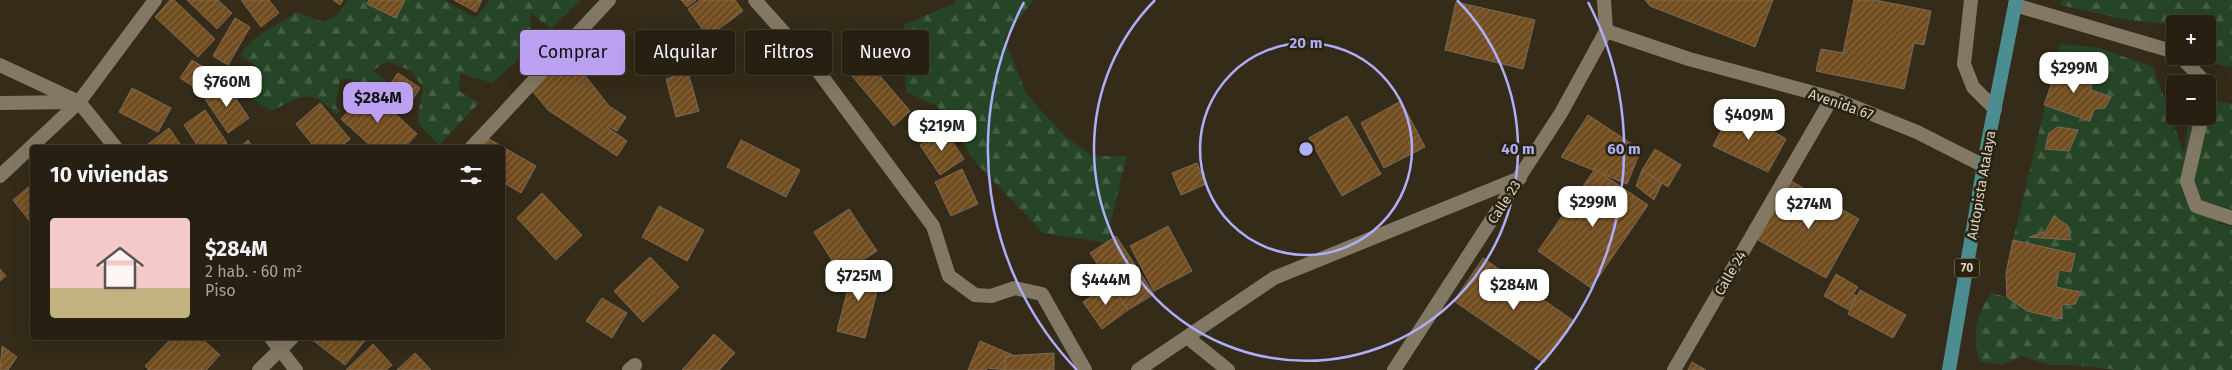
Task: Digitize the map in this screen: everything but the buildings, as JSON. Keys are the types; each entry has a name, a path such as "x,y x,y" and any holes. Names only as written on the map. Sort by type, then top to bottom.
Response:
{"main road":[{"name":"Autopista Atalaya","path":"1949,370 1994,109 2015,2"}],"street":[{"path":"33,145 79,102 155,0"},
{"path":"474,145 610,0"},
{"path":"755,0 818,71 933,226 949,276 975,295 991,296 1014,288 1042,294 1085,370"},
{"path":"1604,0 1606,31"},
{"path":"1971,0 1964,64 1973,87 1994,109"},
{"path":"2015,2 2166,49"},
{"name":"Avenida 67","path":"1606,31 1689,59 1832,98 1917,132 1984,166"},
{"name":"Calle 23","path":"1394,370 1561,113 1606,31"},
{"path":"0,65 79,102 114,145"},
{"path":"2189,65 2198,75"},
{"name":"Calle 24","path":"1674,370 1832,98"},
{"path":"0,103 79,102"},
{"path":"2200,125 2187,181 2196,206 2232,218"},
{"path":"0,176 30,148"},
{"path":"1138,370 1274,278 1520,178"},
{"path":"1188,337 1228,370"},
{"path":"273,340 296,370"},
{"path":"259,370 290,340"}],"green space":[{"path":"347,0 444,0 475,18 490,0 581,0 551,29 531,13 531,30 520,30 520,58 492,83 460,73 459,91 479,103 439,145 417,122 423,87 411,71 387,61 372,71 388,82 379,93 370,84 364,89 348,78 340,80 335,106 341,111 336,115 328,106 313,97 299,98 272,111 246,96 247,80 255,65 240,55 245,47 296,12 324,22 337,15"},
{"path":"956,0 1034,0 1004,38 1027,95 1064,135 1092,156 1127,156 1109,229 1110,243 1043,233 977,164 937,106 906,92 906,75 929,75 929,30 904,30 904,24 954,4"},
{"path":"2062,0 2232,0 2232,67 2216,64 2216,15 2166,15 2166,24 2122,19 2060,5"},
{"path":"2060,44 2099,48 2153,67 2166,103 2166,125 2174,125 2184,153 2188,125 2216,125 2216,101 2232,104 2232,210 2203,201 2220,224 2232,226 2232,370 2117,370 2072,365 2050,365 2021,356 2003,365 1980,362 1976,343 1976,326 1991,293 2007,297 2027,311 2062,318 2062,305 2075,304 2080,292 2056,287 2059,270 2071,272 2075,254 2013,240"}]}
